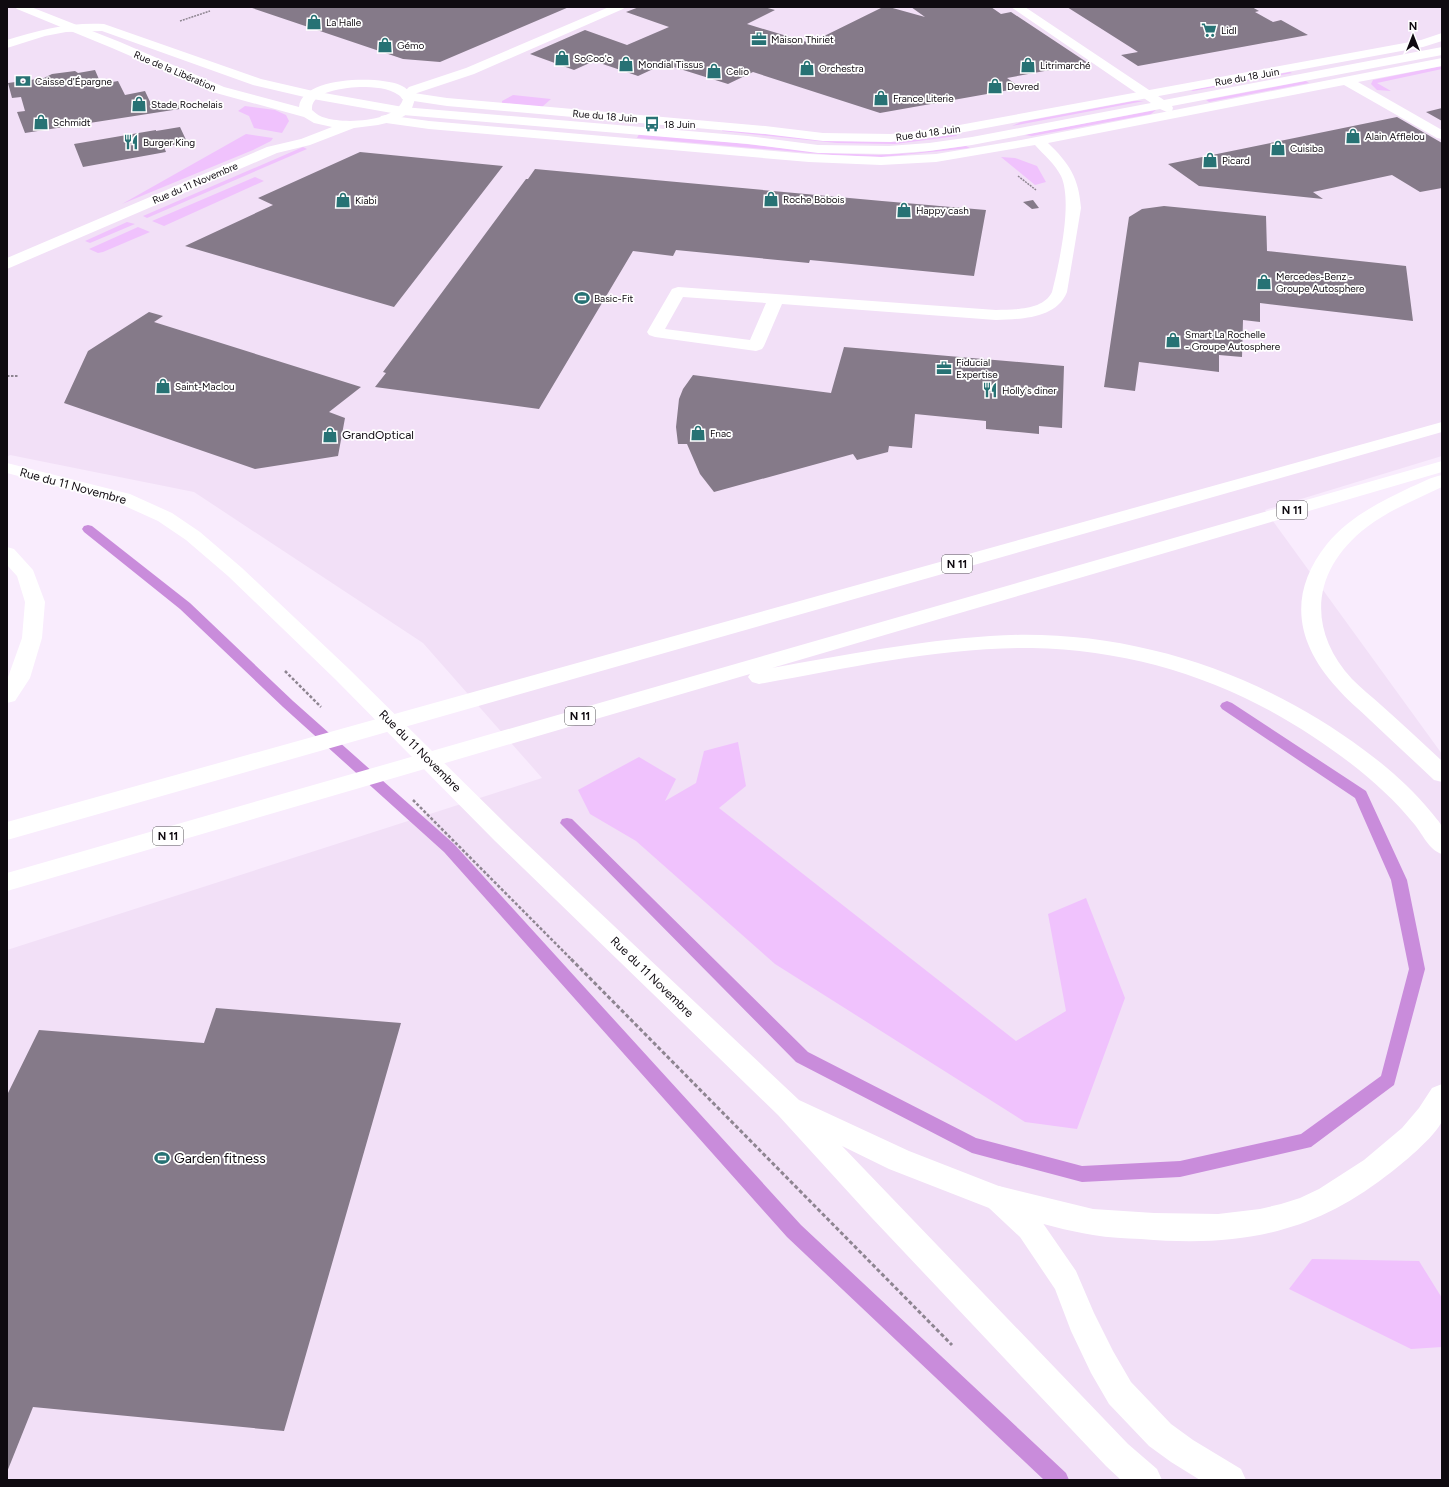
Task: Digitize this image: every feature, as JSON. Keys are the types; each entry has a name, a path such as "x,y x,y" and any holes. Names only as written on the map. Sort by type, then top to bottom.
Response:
{"main road":[{"name":"Rue de la Libération","path":"22,7 102,39 220,90 310,115 321,121 351,125"},
{"path":"351,125 386,119 404,111 409,99 407,96 413,90 470,71 619,7"},
{"path":"1017,7 1176,113"},
{"path":"7,44 44,32 73,27 96,27 111,30 250,80 312,96 404,111 748,140 826,149 889,150 928,147 1008,134 1442,51"},
{"name":"Rue du 18 Juin","path":"382,84 396,87 405,92 407,96 447,102 830,137 900,137 943,132 1146,93 1223,82 1442,38"},
{"name":"Rue de la Libération","path":"29,50 60,41 102,39"},
{"name":"Rue du 18 Juin","path":"386,119 429,125 845,161 908,160 936,158 1038,141 1442,62"},
{"path":"1347,81 1442,135"},
{"path":"310,115 306,111 306,104 312,96 334,86 350,84 428,85"},
{"name":"Rue de la Libération","path":"249,98 312,96"},
{"name":"Rue du 11 Novembre","path":"272,150 297,129 310,115"},
{"path":"991,123 1021,144"},
{"name":"Rue du 11 Novembre","path":"7,264 272,150 305,142 351,125"},
{"path":"776,299 756,346 655,332 678,292 776,299 996,315 1026,313 1045,306 1057,298 1062,281 1074,208 1068,175 1060,162 1038,141"},
{"name":"N 11","path":"7,831 473,701 1442,426"},
{"name":"N 11","path":"7,882 1442,466"},
{"name":"Rue du 11 Novembre","path":"7,468 122,498 165,517 193,536 235,572 336,668 504,835 788,1107"},
{"path":"1442,480 1380,511 1361,522 1345,535 1331,551 1321,567 1311,591 1310,612 1316,640 1331,667 1345,684 1442,774"},
{"path":"7,553 26,574 34,602 32,638 19,678 7,696"},
{"path":"651,696 900,653 958,646 1015,642 1069,643 1126,650 1187,666 1236,686 1296,716 1352,751 1389,781 1420,813 1442,845"},
{"path":"788,1107 899,1160 999,1199 1094,1222 1196,1229 1230,1227 1265,1221 1301,1211 1362,1178 1392,1156 1414,1134 1438,1104 1442,1096"},
{"path":"788,1107 881,1208 1117,1455 1146,1480"},
{"path":"999,1199 1030,1228 1062,1275 1102,1362 1120,1393 1160,1435 1182,1451 1230,1480"}],"path":[{"path":"7,376 18,376"},
{"path":"284,670 323,709"},
{"path":"407,794 956,1349"}],"shaded area":[{"path":"7,7 1442,7 1442,456 1265,510 1442,754 1442,1480 7,1480 7,950 542,778 423,643 194,492 10,455 7,457"},
{"path":"1442,66 1442,69 1377,83 1391,91 1377,90 1371,84 1373,80"},
{"path":"1290,72 1292,73 1193,91 1191,90"},
{"path":"1306,81 1309,83 1209,102 1206,100"},
{"path":"513,95 551,99 542,107 502,103 502,101"},
{"path":"1134,101 1144,101 1012,126 1021,122"},
{"path":"245,106 275,110 286,115 289,121 282,133 254,128 249,116 238,111"},
{"path":"1156,110 1151,114 1032,136 1024,135"},
{"path":"723,129 781,136 869,141 898,141 956,134 957,136 895,144 837,143 722,131"},
{"path":"246,134 273,138 271,141 253,150 122,204"},
{"path":"639,134 826,153 879,155 914,153 966,146 970,148 882,157 833,155 637,138"},
{"path":"303,147 307,149 147,218 143,216"},
{"path":"1001,157 1015,158 1037,166 1046,182 1035,185"},
{"path":"255,177 264,181 164,226 152,221"},
{"path":"127,222 135,224 90,243 85,241"},
{"path":"138,227 150,232 103,252 98,253 89,249"},
{"path":"738,742 746,786 719,808 1016,1041 1066,1011 1048,914 1086,898 1125,998 1077,1129 1025,1122 775,964 636,841 590,814 578,790 639,757 676,779 665,801 696,783 704,751"},
{"path":"1312,1259 1419,1261 1442,1298 1442,1347 1411,1349 1289,1289"}],"building":[{"path":"249,7 569,7 440,62 403,59"},
{"path":"639,7 764,7 775,10 747,24 810,43 883,7 889,7 925,17 911,7 991,7 1001,14 1011,12 1088,63 1007,78 1021,88 880,113 753,72 728,84 664,64 638,76 594,61 574,70 530,54 585,30 627,45 669,27 626,12"},
{"path":"1067,7 1252,7 1259,11 1255,12 1273,22 1281,20 1308,35 1138,66 1121,55 1138,52"},
{"path":"95,70 101,84 118,81 125,95 145,91 152,106 172,103 186,108 25,133 17,112 25,111 21,97 12,98 8,83 44,78 52,74 75,71 78,73"},
{"path":"1442,108 1442,121 1426,112"},
{"path":"1397,117 1442,143 1442,188 1420,192 1392,175 1313,192 1323,199 1199,186 1168,164"},
{"path":"180,127 187,142 164,147 166,152 83,167 74,144 156,130"},
{"path":"360,152 503,166 394,307 185,246 273,205 258,198"},
{"path":"535,169 986,210 974,276 810,260 809,263 676,250 673,256 633,251 539,409 375,387 386,373 383,372 526,179 528,179"},
{"path":"1033,200 1039,208 1032,209 1023,202"},
{"path":"1164,206 1266,216 1267,251 1406,266 1413,321 1260,303 1260,322 1243,320 1242,357 1219,355 1219,372 1139,362 1135,391 1104,387 1129,217 1142,209"},
{"path":"149,312 163,316 154,322 361,387 329,412 345,418 338,456 255,469 64,403 88,351"},
{"path":"844,347 1064,366 1062,428 1039,426 1039,434 986,429 986,421 915,414 912,448 889,446 888,452 857,460 853,454 714,492 700,474 687,444 678,444 676,427 679,399 683,389 693,375 831,393"},
{"path":"216,1008 401,1023 284,1431 33,1407 7,1472 7,1095 39,1030 204,1043"}],"waterway":[{"path":"88,529 185,606 288,704 449,848 794,1231 1059,1480"},
{"path":"567,823 802,1057 972,1145 1082,1174 1180,1169 1305,1141 1388,1080 1417,969 1399,880 1361,795 1227,706"}],"place":[{"name":"La Halle","path":"314,22"},
{"name":"Lidl","path":"1209,30"},
{"name":"Maison Thiriet","path":"759,39"},
{"name":"Gémo","path":"385,45"},
{"name":"SoCoo'c","path":"562,58"},
{"name":"Mondial Tissus","path":"626,64"},
{"name":"Litrimarché","path":"1028,65"},
{"name":"Orchestra","path":"807,68"},
{"name":"Celio","path":"714,71"},
{"name":"Caisse d'Épargne","path":"23,81"},
{"name":"Devred","path":"995,86"},
{"name":"France Literie","path":"881,98"},
{"name":"Stade Rochelais","path":"139,104"},
{"name":"Schmidt","path":"41,122"},
{"name":"18 Juin","path":"652,124"},
{"name":"Alain Afflelou","path":"1353,136"},
{"name":"Burger King","path":"131,142"},
{"name":"Cuisiba","path":"1278,148"},
{"name":"Picard","path":"1210,160"},
{"name":"Roche Bobois","path":"771,199"},
{"name":"Kiabi","path":"343,200"},
{"name":"Happy cash","path":"904,210"},
{"name":"Mercedes-Benz - Groupe Autosphere","path":"1264,282"},
{"name":"Basic-Fit","path":"582,298"},
{"name":"Smart La Rochelle - Groupe Autosphere","path":"1173,340"},
{"name":"Fiducial Expertise","path":"944,368"},
{"name":"Saint-Maclou","path":"163,386"},
{"name":"Holly's diner","path":"990,390"},
{"name":"Fnac","path":"698,433"},
{"name":"GrandOptical","path":"330,435"},
{"name":"Garden fitness","path":"162,1158"}]}
